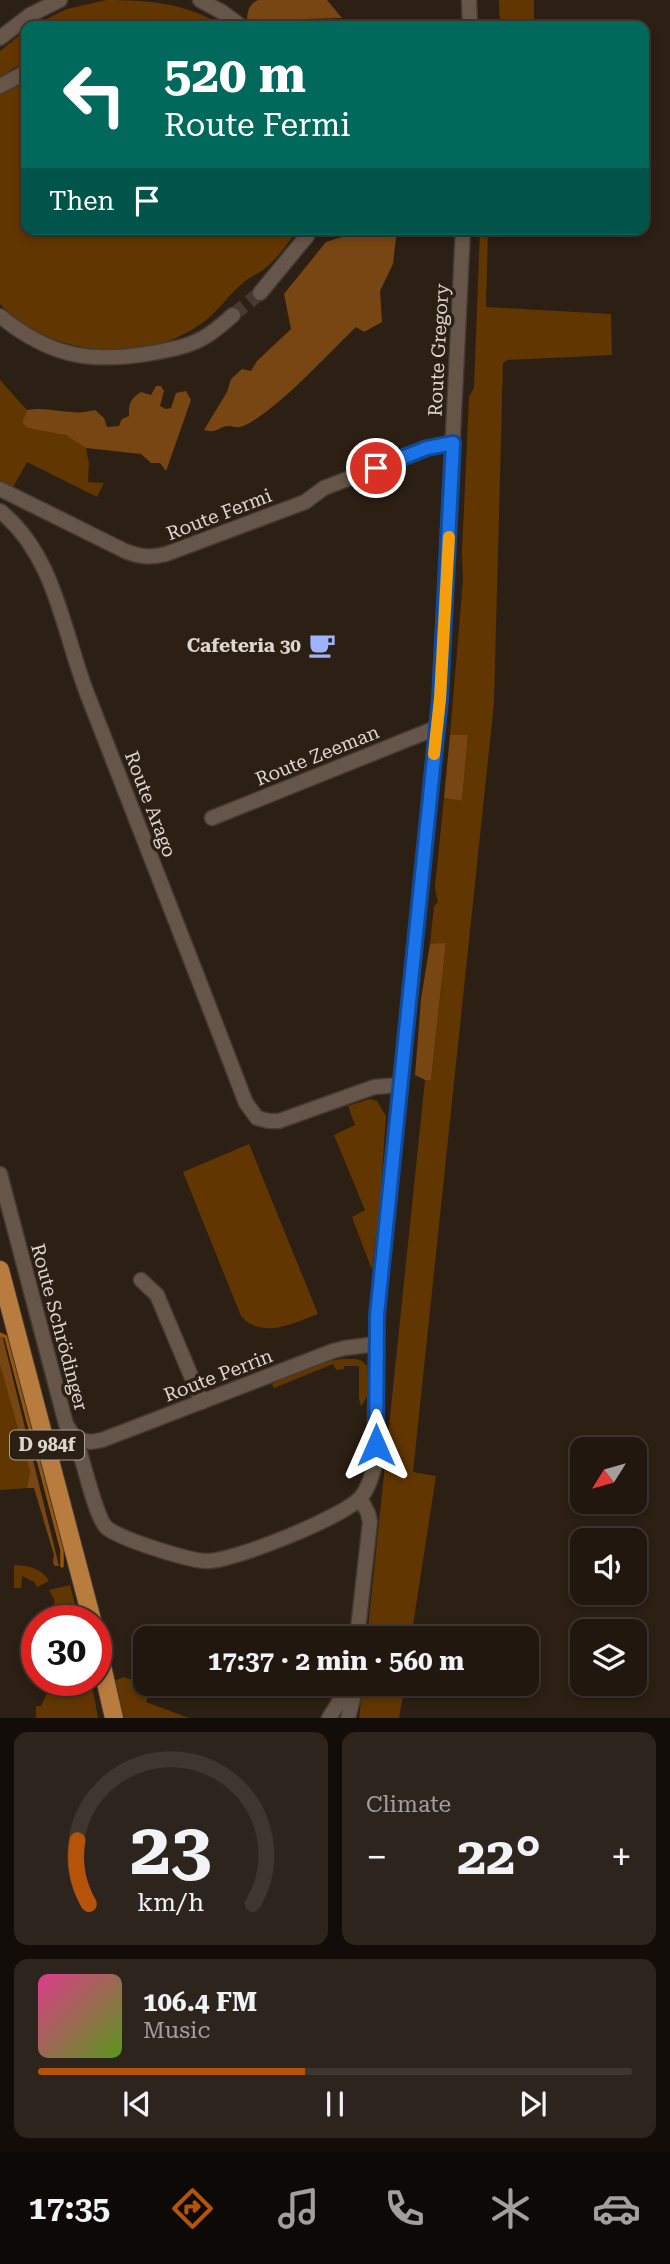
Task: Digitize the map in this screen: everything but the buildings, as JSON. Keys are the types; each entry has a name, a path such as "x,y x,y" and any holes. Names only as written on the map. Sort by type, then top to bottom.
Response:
{"main road":[{"name":"D 984f","path":"0,1270 88,1605"},
{"path":"109,1696 114,1718"}],"street":[{"path":"22,21 60,0"},
{"path":"200,0 234,21"},
{"path":"468,0 470,21"},
{"path":"0,37 21,22"},
{"path":"0,86 21,75"},
{"path":"260,293 307,235"},
{"name":"Route Gregory","path":"360,1498 374,1468 377,1315 440,699 463,235"},
{"path":"0,316 51,348 86,358 108,359 178,348 206,337 233,315"},
{"name":"Route Fermi","path":"0,489 124,551 140,557 152,557 164,555 304,502 324,488 427,448 453,443"},
{"name":"Route Arago","path":"0,511 14,522 29,541 51,585 86,692 246,1103 257,1118 279,1121 374,1087 400,1085"},
{"name":"Route Zeeman","path":"212,818 436,728"},
{"name":"Route Schrödinger","path":"0,1174 66,1424 75,1438 97,1511 105,1527 186,1559 208,1561 231,1558 258,1548 341,1511 360,1498"},
{"path":"141,1280 157,1295 202,1402"},
{"name":"Route Perrin","path":"75,1438 91,1442 102,1440 333,1351 376,1344"},
{"path":"358,1626 370,1522 360,1498"},
{"path":"329,1718 343,1696"},
{"path":"348,1718 353,1696"},
{"path":"355,1696 355,1718"}],"shaded area":[{"path":"106,0 137,1 167,4 214,21 42,21 67,9"},
{"path":"258,0 327,0 342,18 247,21 252,4"},
{"path":"499,0 534,0 534,21 500,21"},
{"path":"21,34 21,65 0,77 0,51"},
{"path":"21,83 21,235 293,235 267,267 244,282 208,319 178,337 153,346 98,350 44,335 21,322 0,304 0,94"},
{"path":"348,235 396,235 393,264 380,291 382,322 364,332 356,327 283,398 253,421 240,427 204,430 227,392 231,379 242,369 251,371 257,361 291,329 284,294 326,242"},
{"path":"480,235 488,235 486,307 611,314 612,355 507,360 503,363 494,703 413,1472 436,1476 413,1626 368,1626 425,1080 431,1080 446,944 430,944 434,906 438,902 435,886 444,798 462,801 468,736 450,735 463,580 469,397 474,388"},
{"path":"0,380 27,410 22,422 27,428 66,434 86,448 89,463 88,482 104,483 97,497 27,462 12,489 0,482"},
{"path":"156,386 161,386 164,391 160,406 166,409 171,408 176,393 186,391 191,400 166,471 160,463 151,463 141,454 86,448 66,435 27,428 22,422 27,410 95,410 104,418 107,427 119,426 122,419 129,416 130,405 135,397 141,392 151,395"},
{"path":"450,735 468,735 462,801 444,798"},
{"path":"446,943 431,1080 425,1080 415,1075 421,999 430,944"},
{"path":"370,1099 377,1101 386,1116 372,1270 352,1217 365,1210 334,1135 355,1125 348,1106"},
{"path":"249,1144 318,1314 278,1327 259,1327 241,1316 183,1172"},
{"path":"0,1334 59,1566 53,1563 54,1555 34,1488 27,1488 30,1472 0,1365"},
{"path":"356,1359 367,1366 369,1393 361,1407 359,1366 344,1366 344,1369 336,1370 333,1364 274,1388 272,1384 277,1379 324,1362"},
{"path":"0,1365 30,1472 27,1488 0,1490"},
{"path":"14,1565 34,1568 49,1581 37,1587 34,1582 22,1576 21,1588 14,1588"},
{"path":"70,1585 75,1605 55,1605 49,1590"},
{"path":"124,1677 133,1681 133,1696 148,1696 146,1702 189,1718 123,1718 114,1681"},
{"path":"46,1696 94,1696 98,1718 36,1718 36,1706 41,1706"},
{"path":"362,1696 403,1696 399,1718 359,1718"}],"waterway":[{"path":"0,1334 6,1337 62,1550 62,1566"}],"tunnel":[{"path":"233,315 260,293"}],"slow traffic":[{"path":"434,754 440,699 449,537"}],"place":[{"name":"Cafeteria 30","path":"322,645"}],"route":[{"path":"376,468 427,448 453,443 440,699 377,1315 376,1445"}]}
